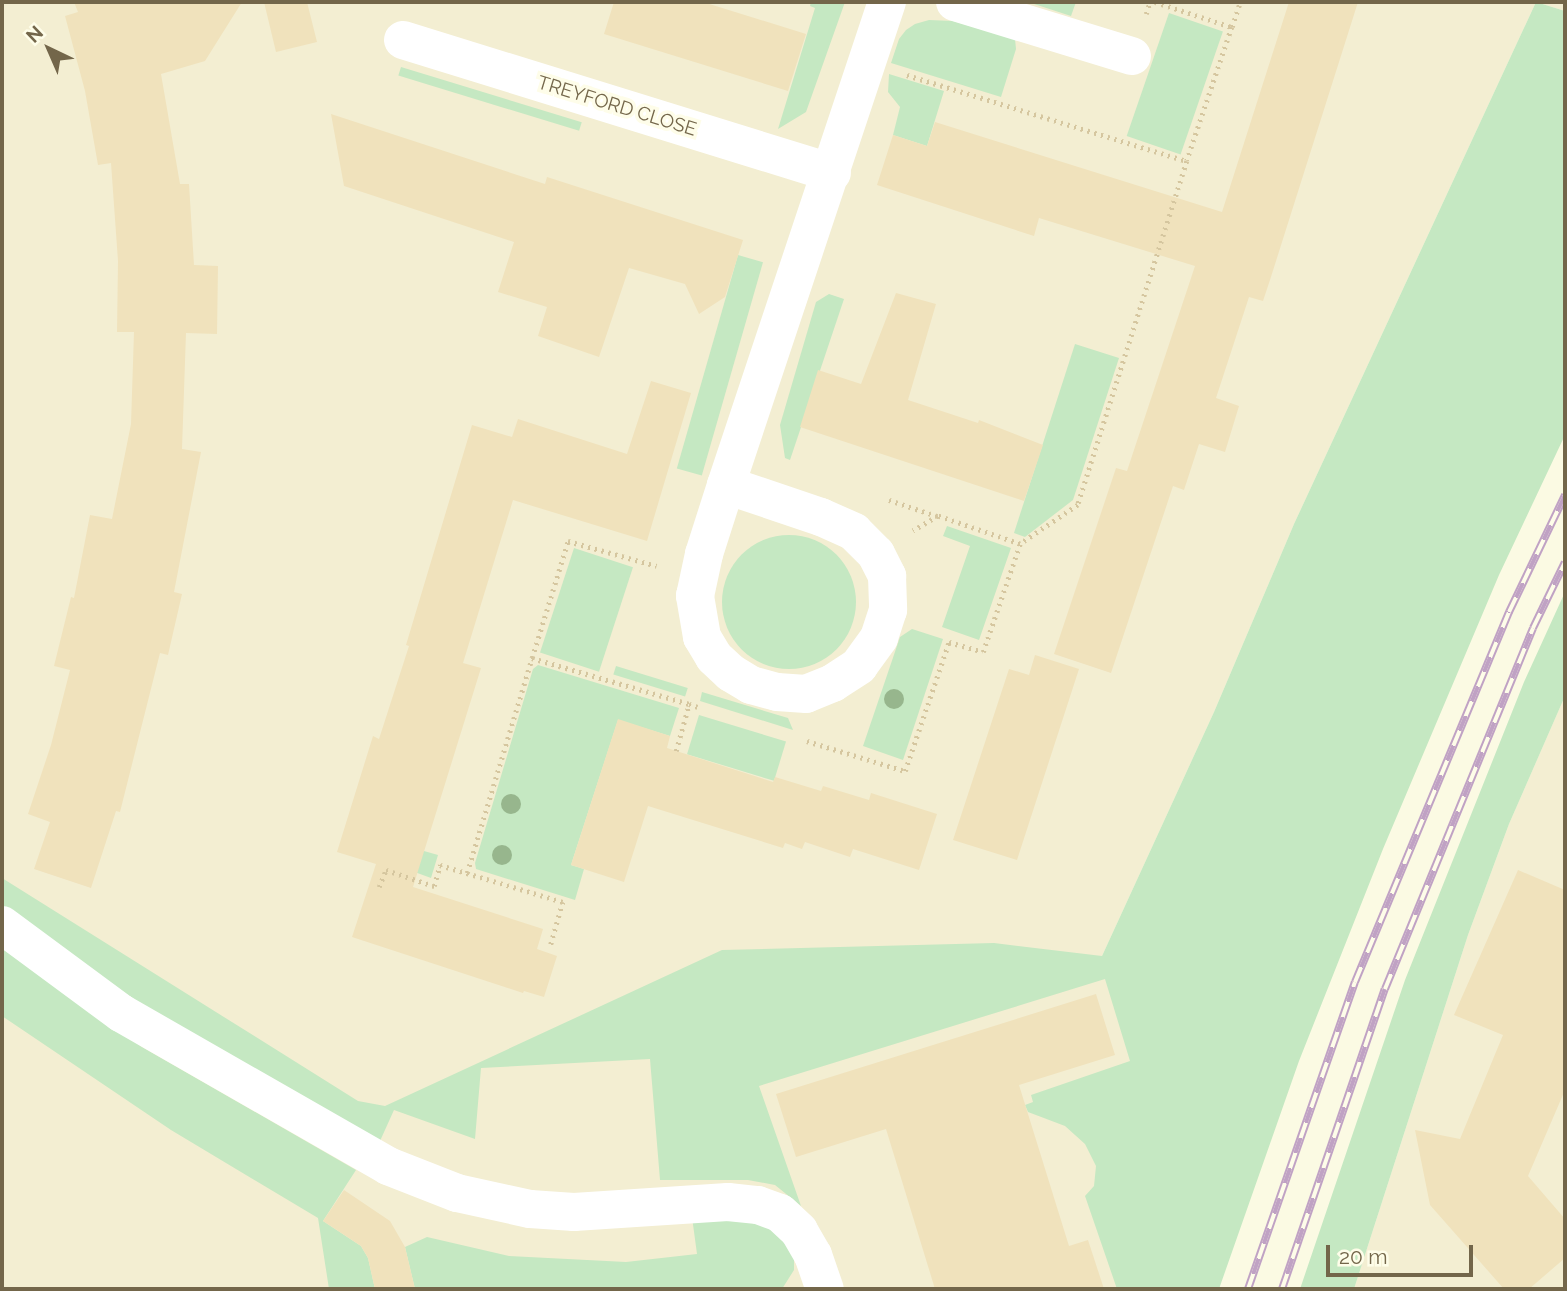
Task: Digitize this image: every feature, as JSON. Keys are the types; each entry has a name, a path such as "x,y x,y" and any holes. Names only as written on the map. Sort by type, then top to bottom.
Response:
{"street":[{"path":"726,485 821,517 854,532 876,554 887,576 888,610 879,638 859,666 833,683 806,694 777,692 751,685 731,673 714,657 702,637 696,616 698,578 726,485 887,2"},
{"path":"956,2 1132,57"},
{"name":"TREYFORD CLOSE","path":"403,40 832,173"},
{"path":"2,925 121,1013 388,1166 457,1193 530,1209 575,1212 729,1202 758,1205 780,1213 799,1231 813,1255 825,1289"}],"path":[{"path":"1155,2 1232,27"},
{"path":"876,554 938,516 1020,544 1078,505 1240,2"},
{"path":"868,63 1187,161"},
{"path":"467,873 568,541 698,578"},
{"path":"533,658 689,704 695,685 714,657"},
{"path":"379,887 386,870 434,886 440,865 563,902 550,948"}],"shaded area":[{"path":"2,2 1536,2 1294,524 1214,712 1102,956 1270,983 1172,1289 2,1289"},
{"path":"1536,2 1565,2 1565,11"},
{"path":"1565,696 1565,1289 1354,1289 1468,935 1509,824"}],"green space":[{"path":"811,2 845,2 806,112 778,129 815,8 810,6"},
{"path":"1028,2 1076,2 1071,16"},
{"path":"1536,2 1565,11 1565,435 1499,575 1383,849 1299,1061 1219,1289 1117,1289 1085,1196 1094,1186 1096,1166 1085,1144 1065,1126 1028,1112 1025,1105 1033,1102 1031,1095 1130,1061 1105,979 759,1086 801,1206 775,1185 748,1180 660,1180 650,1059 481,1068 475,1139 394,1110 380,1141 228,1064 2,908 2,878 358,1101 385,1106 722,950 994,943 1102,956 1214,712 1294,524"},
{"path":"1169,13 1223,32 1181,154 1127,136"},
{"path":"929,20 953,21 1015,39 1016,49 1001,97 891,63 899,39 906,30"},
{"path":"401,67 582,122 579,131 398,76"},
{"path":"889,74 944,91 927,146 893,135 900,107 888,92"},
{"path":"738,255 763,262 702,476 677,468"},
{"path":"829,294 844,299 790,460 785,458 780,425 816,302"},
{"path":"1075,344 1119,358 1073,500 1025,537 1014,533"},
{"path":"947,526 1011,548 979,640 942,627 970,546 943,536"},
{"path":"789,535 815,540 837,554 851,576 856,602 851,628 837,650 815,664 789,669 763,664 741,650 727,628 722,602 727,576 741,554 763,540"},
{"path":"574,548 633,567 599,672 540,653"},
{"path":"1565,592 1565,696 1509,824 1468,935 1354,1289 1300,1289 1405,980 1524,682"},
{"path":"912,629 943,639 903,760 863,746 900,637"},
{"path":"538,665 679,708 670,736 618,720 571,865 584,869 575,900 476,869 475,863 533,669"},
{"path":"616,666 688,688 685,697 613,675"},
{"path":"702,692 788,718 793,730 700,701"},
{"path":"699,715 786,742 774,781 687,754"},
{"path":"424,851 438,855 431,878 379,859"},
{"path":"2,947 142,1047 356,1170 323,1221 361,1246 368,1258 375,1289 329,1289 318,1218 171,1130 2,1016"},
{"path":"692,1217 765,1217 794,1249 794,1270 782,1289 415,1289 405,1247 427,1237 509,1256 626,1262 697,1254"}],"building":[{"path":"74,2 242,2 205,61 161,74 180,184 189,184 194,265 218,266 217,334 186,333 182,449 201,452 174,592 182,594 168,655 160,653 120,812 116,811 91,888 34,869 50,822 28,814 51,745 70,670 54,666 71,597 74,598 90,515 112,519 131,424 134,332 117,332 118,261 111,163 98,165 85,91 65,16 78,12"},
{"path":"264,2 307,2 317,42 276,52"},
{"path":"614,2 703,2 806,34 788,91 604,34"},
{"path":"1289,2 1358,2 1263,301 1249,297 1216,398 1239,406 1225,452 1199,444 1184,490 1173,486 1111,673 1054,654 1116,468 1127,471 1195,266 1039,218 1034,236 877,185 893,135 927,146 935,122 1222,212"},
{"path":"331,114 545,184 547,177 743,240 725,297 699,314 685,284 629,268 599,357 538,336 547,307 498,292 514,242 344,186"},
{"path":"896,293 936,304 908,400 978,423 979,420 1043,445 1024,501 800,427 818,370 861,384"},
{"path":"651,381 691,393 647,541 513,500 463,663 481,668 413,887 543,929 537,949 557,956 544,997 524,991 523,993 352,937 376,864 337,852 373,736 379,739 409,646 406,645 472,425 512,437 518,419 627,454"},
{"path":"1035,655 1079,669 1017,860 953,840 1009,669 1029,675"},
{"path":"618,719 670,736 667,748 773,782 775,777 821,791 823,786 869,800 871,793 937,814 919,870 853,849 850,857 805,842 802,849 785,843 783,848 648,806 624,882 571,865"},
{"path":"1518,870 1565,890 1565,1090 1528,1176 1565,1219 1565,1258 1529,1289 1504,1289 1430,1205 1415,1130 1460,1139 1503,1035 1454,1015"},
{"path":"1096,994 1115,1055 1019,1085 1069,1246 1088,1240 1104,1289 935,1289 886,1129 796,1157 776,1094"},
{"path":"344,1190 390,1221 405,1247 415,1289 375,1289 368,1258 361,1246 323,1221"}],"railway":[{"path":"1248,1289 1355,982 1509,612 1565,495"},
{"path":"1282,1289 1385,989 1533,628 1565,562"}]}
